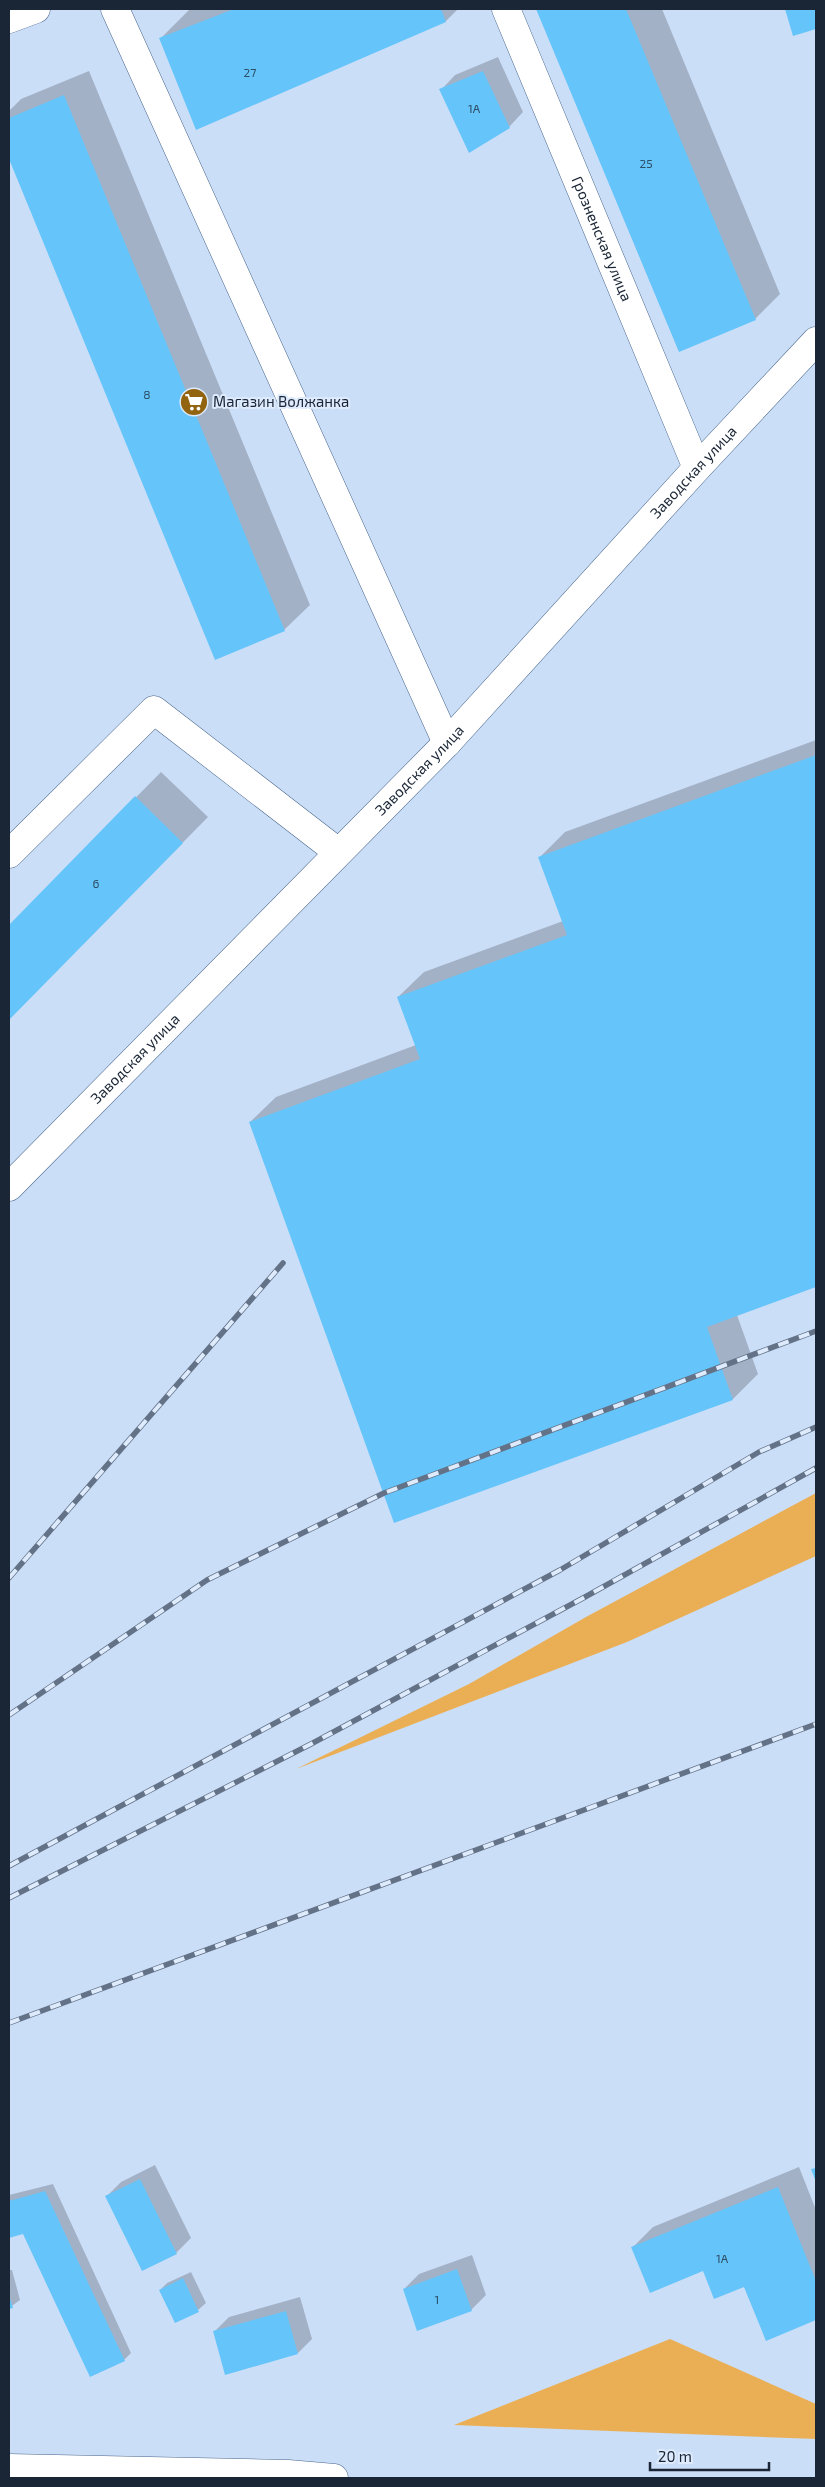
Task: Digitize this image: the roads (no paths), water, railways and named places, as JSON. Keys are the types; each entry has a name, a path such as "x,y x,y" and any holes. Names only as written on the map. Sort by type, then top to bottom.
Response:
{"street":[{"path":"9,19 36,9"},
{"path":"115,9 447,743"},
{"name":"Грозненская улица","path":"506,9 697,468"},
{"name":"Заводская улица","path":"9,1187 447,743 697,468 816,342"},
{"path":"9,854 154,710 338,852"},
{"path":"9,2468 288,2474 334,2478"}],"railway":[{"path":"9,1578 283,1263"},
{"path":"9,1715 207,1580 384,1493 816,1331"},
{"path":"9,1866 560,1570 759,1452 816,1427"},
{"path":"9,1898 311,1744 585,1597 816,1468"},
{"path":"9,2023 816,1724"}],"place":[{"name":"Магазин Волжанка","path":"194,402"}]}
